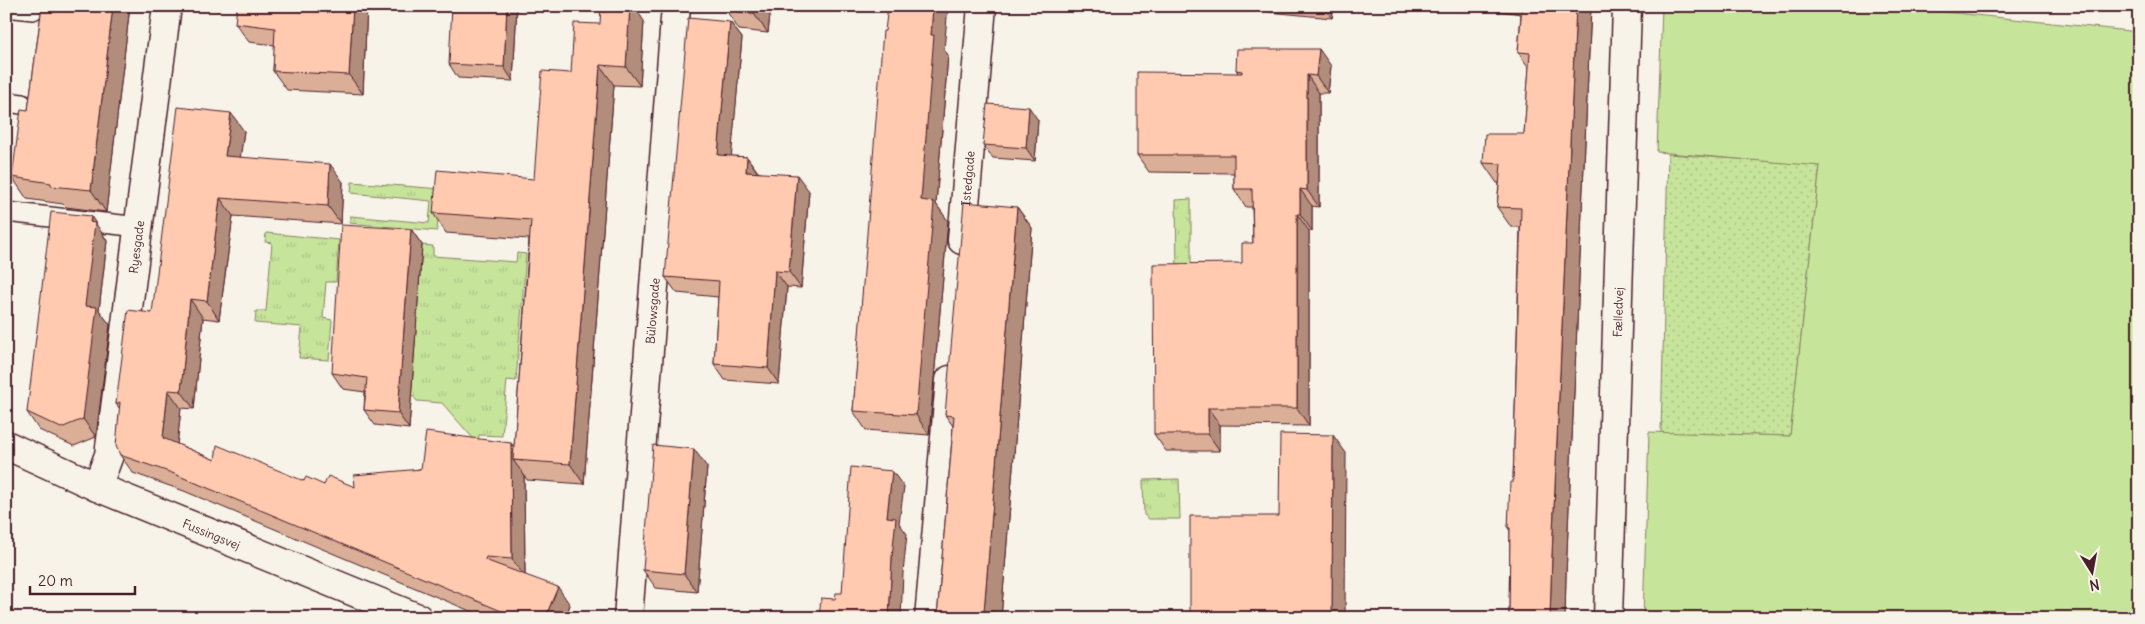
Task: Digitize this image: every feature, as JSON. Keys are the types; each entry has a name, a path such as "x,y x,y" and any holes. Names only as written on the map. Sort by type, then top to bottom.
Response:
{"street":[{"name":"Ryesgade","path":"96,487 109,455 167,6"},
{"name":"Bülowsgade","path":"628,618 676,6"},
{"name":"Istedgade","path":"960,261 982,6"},
{"name":"Fælledvej","path":"1608,618 1627,6"},
{"path":"929,618 953,350"},
{"name":"Fussingsvej","path":"6,446 96,487 418,618"}],"lane":[{"path":"6,7 33,10"},
{"path":"6,212 139,227"}],"green space":[{"path":"1662,6 1888,6 2139,32 2139,618 1643,618 1649,432 1790,436 1820,166 1657,152"},
{"path":"1668,154 1820,165 1790,436 1661,433"},
{"path":"352,182 441,189 437,231 349,223 350,216 429,223 431,201 351,193"},
{"path":"1191,199 1191,276 1177,275 1176,200"},
{"path":"266,233 339,240 336,282 326,282 323,318 332,320 329,360 299,358 302,327 255,323 256,311 266,311 272,243 265,242"},
{"path":"422,245 433,246 433,256 516,262 517,253 526,254 516,381 507,380 502,436 479,435 478,444 442,403 417,401 389,368"},
{"path":"1179,479 1180,519 1149,519 1144,515 1143,480"}],"building":[{"path":"42,6 113,6 91,190 51,186 51,183 12,177 21,109 28,110"},
{"path":"237,6 353,6 349,75 273,71 275,28 235,23"},
{"path":"452,6 507,6 504,67 449,64"},
{"path":"601,6 630,6 626,67 600,65 570,464 513,460 531,220 433,213 437,170 534,179 542,71 571,73 574,23 600,24"},
{"path":"726,6 755,6 754,14 726,10"},
{"path":"888,6 933,6 931,35 934,35 921,200 934,202 916,415 853,411 883,31 885,31"},
{"path":"1522,6 1576,6 1550,618 1509,618 1510,528 1508,528 1510,482 1513,482 1521,208 1497,207 1501,164 1483,163 1485,134 1524,134 1530,53 1518,52"},
{"path":"688,18 730,22 718,155 747,157 746,172 797,175 789,272 775,271 768,368 714,364 719,281 665,277"},
{"path":"1237,49 1319,49 1316,76 1307,75 1307,190 1300,189 1300,214 1297,214 1297,408 1208,408 1208,434 1154,434 1153,264 1242,263 1242,243 1253,243 1252,189 1234,189 1234,155 1137,155 1137,72 1242,73 1242,71 1236,70"},
{"path":"987,104 1029,107 1026,148 983,145"},
{"path":"178,107 231,113 225,156 330,164 328,206 220,198 207,301 190,299 181,391 168,390 163,438 215,460 217,445 304,481 306,477 324,485 328,476 355,487 354,475 421,469 426,432 511,443 512,559 486,557 485,560 558,587 545,618 518,618 172,473 120,455 116,446 120,402 116,404 128,310 152,313"},
{"path":"964,202 1017,207 984,612 995,612 995,618 937,618 954,416 945,415"},
{"path":"51,212 91,216 90,222 95,223 85,306 97,307 83,419 61,428 27,412"},
{"path":"341,225 411,229 398,413 364,410 367,378 332,373"},
{"path":"1280,434 1333,435 1332,618 1190,618 1190,516 1279,516"},
{"path":"653,445 694,449 684,574 643,570"},
{"path":"851,467 892,471 887,517 896,518 889,618 819,618 821,598 835,599 836,593 842,593"}]}
